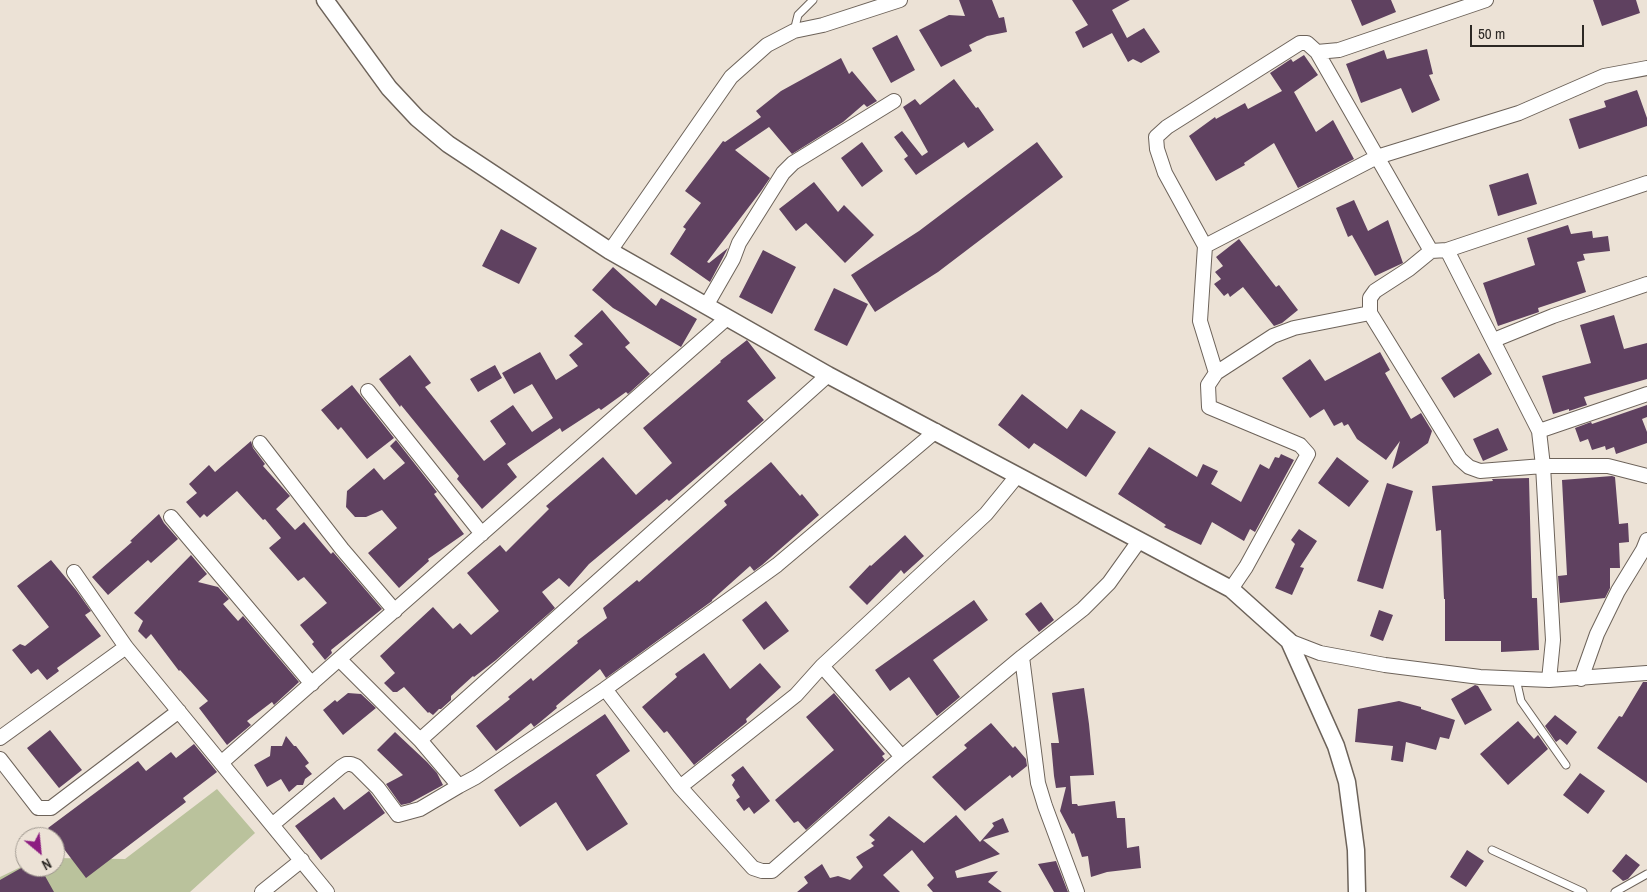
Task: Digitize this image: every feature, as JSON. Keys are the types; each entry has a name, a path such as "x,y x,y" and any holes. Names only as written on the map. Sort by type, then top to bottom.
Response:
{"street":[{"path":"325,0 389,88 416,118 448,144 610,250 727,318 828,375 1231,589 1290,641 1320,653 1385,665 1480,677 1549,680 1647,674"},
{"path":"610,250 731,76 767,45 794,31 823,25 900,0"},
{"path":"1317,52 1339,50 1486,0"},
{"path":"1216,373 1200,321 1205,246 1164,173 1157,149 1156,137 1167,127 1300,43 1307,43 1317,52 1431,251"},
{"path":"1205,246 1377,157 1519,113 1604,76 1647,68"},
{"path":"706,306 733,259 739,243 783,173 793,163 894,101"},
{"path":"1647,183 1447,250 1431,251 1409,269 1375,291 1370,298 1370,313 1460,458 1468,467 1480,471 1543,466 1608,466 1647,476"},
{"path":"1447,250 1539,431 1543,466 1553,640 1549,680"},
{"path":"1494,340 1553,316 1647,284"},
{"path":"1231,589 1246,567 1308,454 1300,445 1209,407 1208,385 1216,373 1274,336 1294,328 1370,313"},
{"path":"221,763 727,318"},
{"path":"420,740 828,375"},
{"path":"368,390 482,534"},
{"path":"1539,431 1647,394"},
{"path":"272,825 346,764 356,766 378,788 398,815 420,809 476,777 605,689 777,565 936,431"},
{"path":"260,443 342,549 395,611"},
{"path":"680,787 796,695 822,666 986,514 1017,476"},
{"path":"171,517 312,684"},
{"path":"605,689 680,787 753,868 762,871 772,871 902,757 1083,609 1109,583 1139,541"},
{"path":"1581,679 1597,634 1618,591 1646,546"},
{"path":"74,572 126,647 327,892"},
{"path":"1290,641 1336,746 1347,782 1356,850 1357,892"},
{"path":"0,738 126,647"},
{"path":"1022,657 1038,783 1077,892"},
{"path":"340,660 420,740 459,786"},
{"path":"822,666 902,757"},
{"path":"0,759 38,808 52,808 179,711"},
{"path":"262,892 302,860"}],"lane":[{"path":"794,31 798,15 813,0"},
{"path":"1516,679 1521,701 1566,765"},
{"path":"1492,850 1583,892"},
{"path":"1615,892 1647,874"}],"green space":[{"path":"217,789 255,833 190,892 0,892 0,877 15,870 15,877 65,877 65,858 125,859"}],"building":[{"path":"959,0 992,0 999,18 1004,17 1007,32 987,36 969,45 972,51 941,67 919,30 949,15 965,16"},
{"path":"1072,0 1130,0 1112,10 1127,38 1144,28 1160,52 1141,63 1133,59 1128,62 1112,33 1083,48 1075,32 1088,25"},
{"path":"1351,0 1391,0 1396,12 1362,26"},
{"path":"1593,0 1636,0 1640,13 1602,26"},
{"path":"897,35 915,70 891,83 872,48"},
{"path":"1427,49 1433,74 1429,75 1440,100 1412,113 1401,88 1361,103 1346,64 1384,50 1387,59"},
{"path":"1304,55 1318,75 1294,92 1316,132 1333,120 1354,159 1298,188 1274,143 1244,163 1245,165 1216,181 1189,136 1215,117 1216,119 1245,103 1248,109 1282,91 1270,73 1291,59 1293,62"},
{"path":"841,58 849,74 852,71 877,101 867,107 864,104 843,122 792,154 769,127 735,150 770,178 707,262 709,263 728,248 710,282 670,254 686,229 683,227 701,203 685,191 723,141 725,142 761,117 756,111 781,91"},
{"path":"954,79 976,108 978,107 994,130 968,148 964,142 916,175 904,159 908,156 894,137 902,131 922,156 928,152 903,107 915,99 920,105"},
{"path":"1637,90 1647,118 1647,126 1579,149 1569,119 1606,107 1604,101"},
{"path":"862,142 883,171 862,187 841,158"},
{"path":"1037,142 1063,177 938,272 875,312 851,275 919,231"},
{"path":"1528,173 1537,204 1498,216 1489,185"},
{"path":"814,182 838,212 844,205 874,235 845,263 806,223 796,231 779,209"},
{"path":"1354,200 1368,231 1388,220 1403,263 1375,276 1352,235 1348,237 1336,208"},
{"path":"1568,225 1571,234 1592,231 1593,238 1608,236 1610,251 1583,254 1585,260 1577,262 1586,292 1538,308 1539,312 1498,326 1483,283 1535,265 1527,238"},
{"path":"501,229 537,248 519,284 482,266"},
{"path":"1239,239 1276,287 1279,285 1298,310 1282,323 1274,326 1243,287 1230,297 1228,293 1224,296 1214,284 1221,279 1215,272 1223,266 1216,257"},
{"path":"763,250 796,267 772,314 739,297"},
{"path":"613,267 656,306 661,298 697,319 681,347 613,308 592,290"},
{"path":"834,288 868,304 847,346 814,330"},
{"path":"602,310 630,343 625,347 650,374 628,394 626,392 601,410 599,408 562,432 560,428 507,464 517,477 482,509 457,479 459,476 401,405 400,407 379,379 410,355 431,383 425,387 484,461 506,444 490,421 513,405 532,432 553,418 532,384 514,394 502,373 540,352 556,380 578,366 569,355 583,344 574,336"},
{"path":"1614,315 1624,349 1647,343 1647,379 1584,397 1587,405 1553,414 1542,376 1591,363 1580,325"},
{"path":"747,340 776,378 747,401 764,420 669,501 667,499 589,564 569,587 559,578 542,592 555,608 496,660 473,676 451,696 451,700 433,715 428,713 404,687 397,692 393,692 384,683 395,673 380,656 433,607 453,629 460,623 471,635 499,611 467,573 500,545 506,552 549,509 546,506 603,457 636,495 672,463 643,428"},
{"path":"1380,352 1390,370 1385,373 1411,419 1421,413 1432,431 1428,443 1392,469 1400,441 1386,460 1357,439 1348,424 1344,426 1342,422 1334,426 1324,409 1310,418 1282,378 1310,359 1325,381"},
{"path":"1479,353 1492,374 1454,398 1441,378"},
{"path":"495,365 502,378 478,392 470,379"},
{"path":"352,385 394,438 367,459 341,427 338,430 321,410"},
{"path":"1022,394 1067,429 1081,409 1116,432 1086,477 1034,443 1029,449 998,425"},
{"path":"1647,405 1647,417 1642,419 1647,432 1647,443 1616,454 1614,447 1606,450 1605,446 1592,450 1588,439 1580,442 1575,428"},
{"path":"1498,428 1508,450 1483,461 1473,439"},
{"path":"396,440 437,492 434,494 464,534 428,559 429,561 399,588 368,553 397,528 382,510 366,517 355,517 346,507 347,491 374,468 384,480 405,463 390,446"},
{"path":"251,441 253,448 265,464 263,466 290,496 276,509 295,530 304,522 331,554 333,552 382,609 331,650 332,653 325,660 312,644 314,642 300,625 327,603 304,577 298,581 269,548 281,538 265,519 263,520 237,491 207,517 204,514 200,518 186,502 197,493 189,484 209,465 215,472"},
{"path":"1149,447 1197,477 1203,464 1218,471 1211,484 1241,502 1260,464 1269,469 1275,457 1279,458 1281,454 1294,460 1255,532 1250,529 1244,541 1212,522 1201,545 1164,527 1166,525 1118,494"},
{"path":"1337,457 1369,481 1349,507 1318,483"},
{"path":"771,462 819,515 754,571 750,566 712,601 606,678 600,669 534,727 531,723 496,751 476,726 510,699 508,697 531,678 533,681 578,643 577,641 607,618 603,608 637,580 639,582 727,505 724,501"},
{"path":"1615,477 1619,524 1628,523 1629,542 1619,543 1620,568 1610,568 1610,588 1605,598 1560,603 1558,576 1567,575 1562,480"},
{"path":"1529,478 1532,598 1537,598 1539,650 1501,652 1501,641 1445,641 1445,599 1441,530 1436,531 1432,486 1493,481 1492,479"},
{"path":"1387,483 1413,491 1383,589 1357,581"},
{"path":"159,514 178,539 151,563 148,560 108,595 92,577 132,542 130,541"},
{"path":"1299,529 1317,541 1300,567 1304,568 1292,595 1275,588 1295,544 1291,540"},
{"path":"905,535 924,556 904,574 901,570 867,605 849,587 870,565"},
{"path":"191,555 207,574 198,582 218,587 229,599 223,604 238,621 243,616 299,682 274,705 272,702 247,721 251,725 227,745 199,708 208,701 179,671 151,634 146,639 138,631 143,621 134,613"},
{"path":"51,560 91,611 85,615 101,636 57,668 59,671 47,680 38,669 31,674 12,650 20,644 25,646 49,627 17,586"},
{"path":"974,600 988,620 933,660 960,697 937,716 909,677 890,691 875,670"},
{"path":"766,601 789,631 764,650 742,620"},
{"path":"1041,602 1054,620 1039,632 1025,614"},
{"path":"1379,610 1393,615 1383,641 1370,636"},
{"path":"704,653 730,689 760,663 781,687 746,719 747,722 694,765 667,731 664,733 642,707 677,677 675,674"},
{"path":"1643,682 1647,682 1647,783 1597,748 1619,716 1622,717"},
{"path":"1475,685 1478,686 1492,710 1465,725 1451,699"},
{"path":"1084,688 1094,775 1070,776 1072,804 1077,804 1078,806 1115,801 1117,818 1125,818 1127,848 1139,846 1141,868 1107,872 1091,877 1088,856 1082,857 1074,833 1072,834 1060,811 1066,787 1056,788 1051,743 1059,743 1052,693"},
{"path":"348,693 361,694 376,708 343,735 323,710 335,700 337,702"},
{"path":"834,693 885,754 882,756 885,760 806,830 798,821 794,823 775,800 834,750 806,717"},
{"path":"1399,701 1455,720 1449,739 1440,737 1436,750 1406,742 1403,762 1391,760 1393,746 1355,742 1358,709"},
{"path":"605,714 630,751 596,775 628,824 587,851 556,802 520,827 494,790"},
{"path":"1555,715 1577,732 1567,745 1560,739 1556,742 1545,726"},
{"path":"1518,721 1534,739 1538,735 1548,749 1508,785 1480,754"},
{"path":"991,723 1013,748 1015,746 1026,759 1027,766 1012,778 1010,775 965,811 932,777 967,748 964,745"},
{"path":"50,730 82,770 59,788 27,748"},
{"path":"395,732 437,773 443,785 410,803 401,805 386,784 403,775 377,750"},
{"path":"286,736 309,763 305,766 312,774 305,779 303,785 297,785 289,792 281,779 267,787 254,765 270,756 271,746 282,746"},
{"path":"194,744 217,772 183,798 186,802 86,878 65,850 65,827 49,827 138,761 146,771 171,752 176,758"},
{"path":"743,766 770,801 754,814 749,807 744,811 736,800 740,797 732,785 735,780 731,775"},
{"path":"1580,773 1605,791 1588,814 1563,795"},
{"path":"369,791 385,813 321,860 295,826 334,797 344,810"},
{"path":"956,815 980,842 994,826 992,823 1003,818 1009,832 983,840 1000,854 955,871 957,878 998,871 988,882 1002,892 933,892 927,885 934,878 912,850 883,875 900,892 797,892 808,883 804,877 822,864 830,878 838,876 850,880 863,867 856,857 874,846 871,843 875,840 869,835 889,816 924,843"},
{"path":"1467,850 1484,861 1466,887 1450,877"},
{"path":"1626,854 1640,865 1628,879 1623,881 1612,871"},
{"path":"1056,861 1068,892 1054,892 1038,864"},
{"path":"15,872 15,877 46,877 54,892 0,892 0,880"}]}
